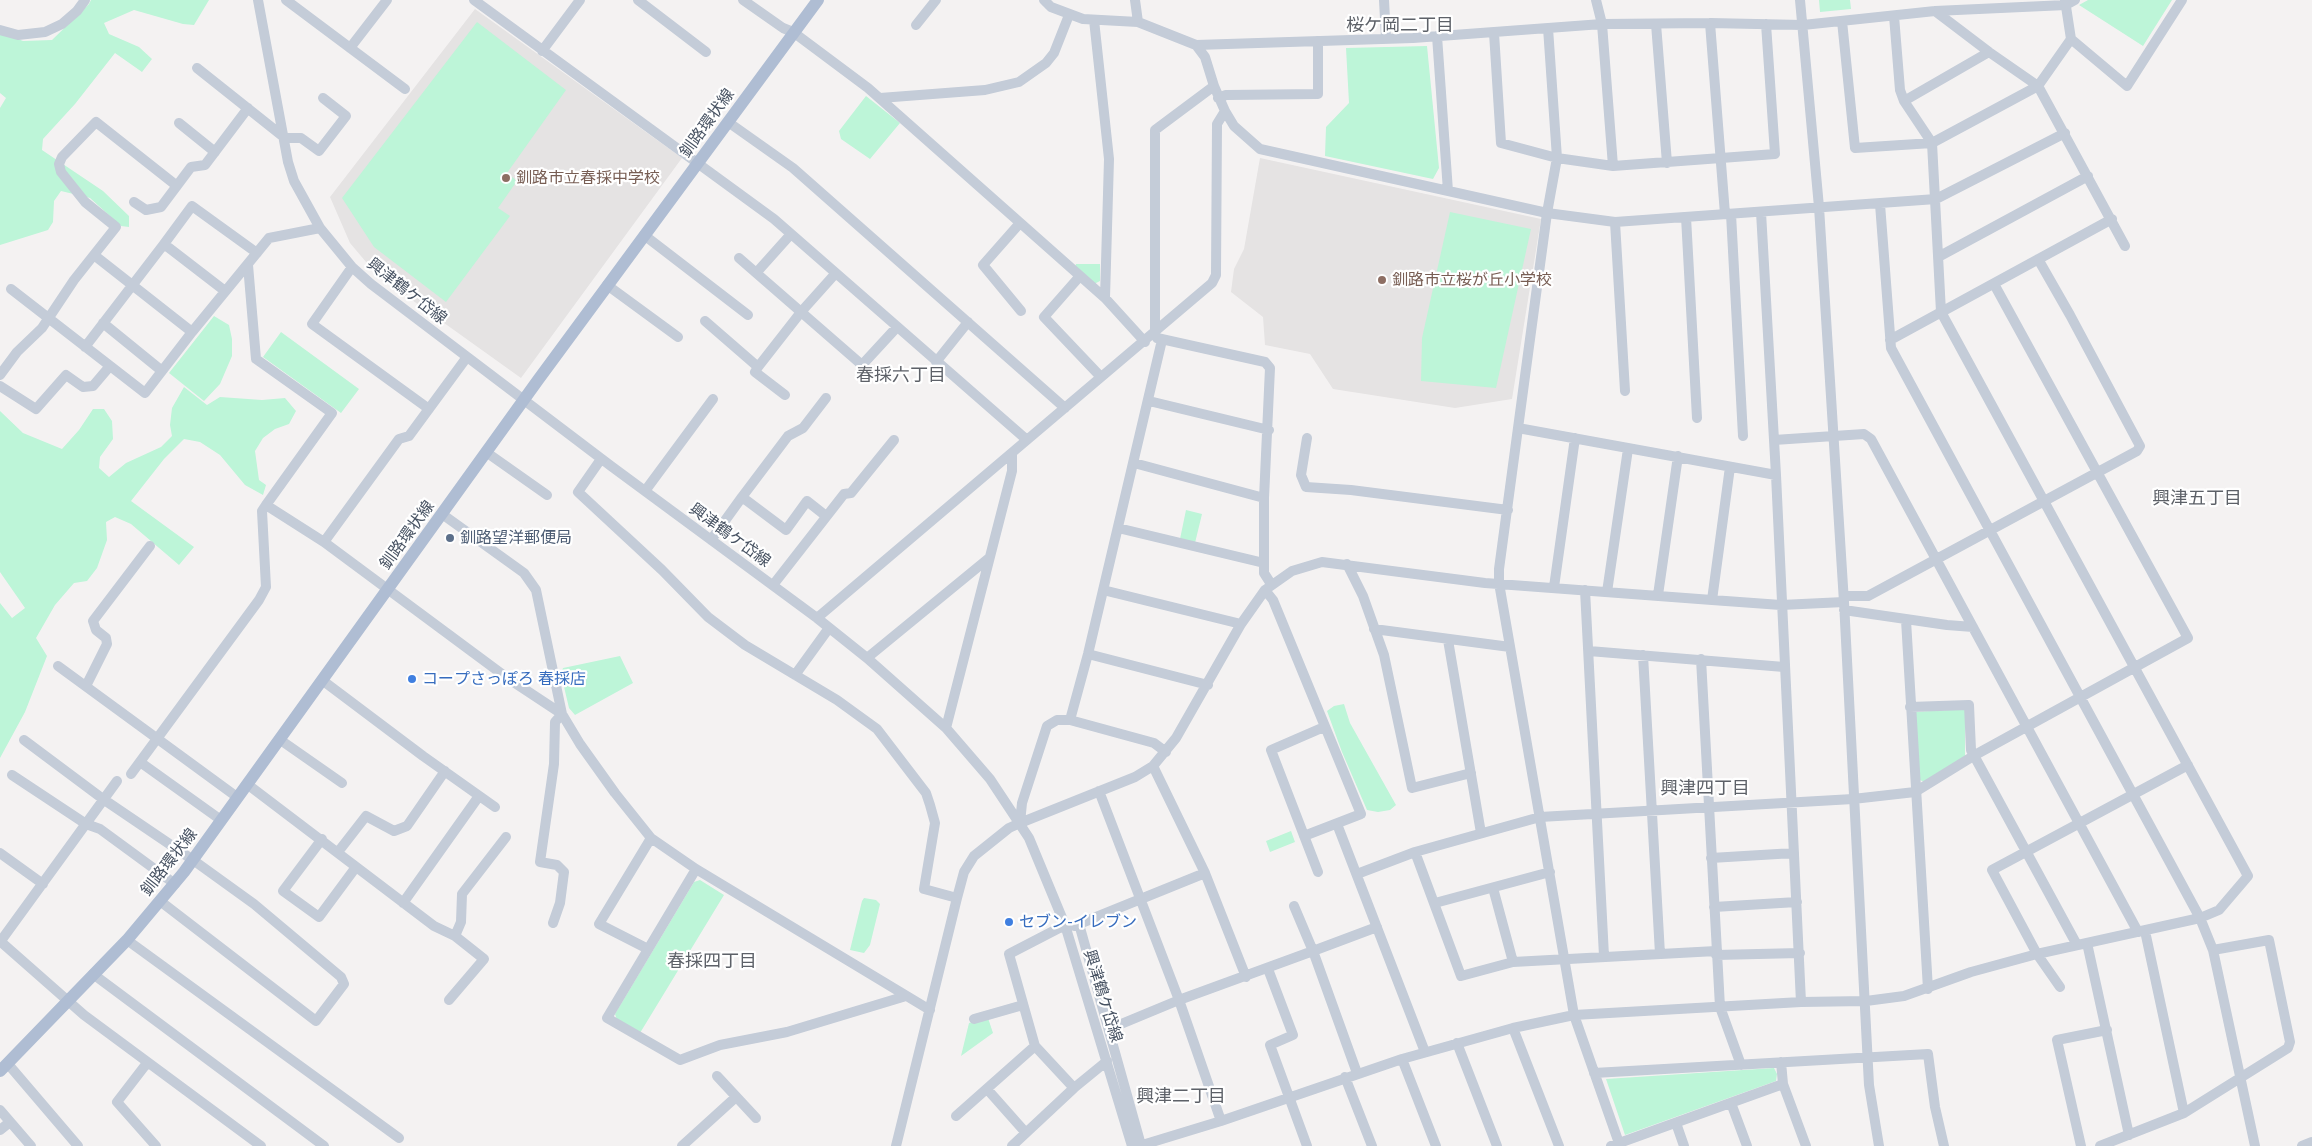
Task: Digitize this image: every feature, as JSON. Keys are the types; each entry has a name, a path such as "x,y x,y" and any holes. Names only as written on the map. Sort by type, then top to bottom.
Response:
{"main road":[{"name":"釧路環状線","path":"4,1068 127,940 175,884 524,398 818,0"}],"street":[{"path":"0,30 18,35 45,32 62,24 78,11 85,0"},
{"name":"興津鶴ケ岱線","path":"258,0 294,181 320,228 352,267 601,459 867,658 946,728 990,779 1029,838 1066,927 1107,1060 1137,1146"},
{"path":"286,0 405,90"},
{"path":"350,48 387,0"},
{"path":"474,0 774,219 1027,440"},
{"path":"542,51 580,0"},
{"path":"638,0 706,52"},
{"path":"743,0 783,28 793,32 880,98 1105,298 1153,337 1265,362 1270,368 1269,430 1264,498 1264,573 1324,727 1361,814 1304,836"},
{"path":"916,26 936,0"},
{"path":"1044,0 1051,6 1069,15 1094,20 1138,22 1196,45 1437,36 1602,24 1710,23 1803,25 1935,11 2069,2 2070,39 2038,86 1932,143 1855,148 1842,21"},
{"path":"1135,0 1138,22"},
{"path":"1384,0 1386,38"},
{"path":"1596,0 1602,24 1613,166"},
{"path":"1800,0 1819,207 1844,603 1868,1057 1872,1112 1879,1146"},
{"path":"2070,39 2127,86 2182,0"},
{"path":"1935,11 2038,86 2125,246"},
{"path":"880,98 985,90 1019,82 1036,72 1054,53 1069,15"},
{"path":"1079,924 1109,1029 1137,1146 1222,1121 1357,1073 1513,1028 1574,1015 1801,1002 1866,1001 1904,996 1928,989 1971,972 2037,954 2200,918 2220,910 2248,876 1941,312 1940,256 1932,143 1904,101 1900,90 1894,16"},
{"path":"1094,20 1108,159 1105,298"},
{"path":"1710,23 1721,159 1728,214 1743,436"},
{"path":"1656,24 1667,163"},
{"path":"1494,33 1501,144 1557,158 1613,166 1775,154 1766,24"},
{"path":"1548,28 1557,158 1518,428 1499,568 1499,584 1574,1015 1617,1145 1783,1084"},
{"path":"1437,36 1448,191"},
{"path":"1218,98 1226,95 1318,94 1318,41"},
{"path":"1196,45 1204,57 1218,98 1225,112 1234,126 1260,149 1548,213 1615,222 1936,199 2065,133"},
{"path":"1904,101 1989,52"},
{"path":"197,68 284,138 301,138 319,151 346,116 323,98"},
{"path":"1070,720 1088,654 1149,401 1153,337 1155,130 1214,86"},
{"path":"134,202 146,210 161,206 191,168 205,165 248,108"},
{"path":"816,618 1012,454 1100,376 1153,337 1212,283 1216,276 1217,124 1225,112"},
{"path":"0,375 17,352 50,318 74,280 116,227 85,202 61,172 59,164 62,157 96,122 177,186"},
{"path":"728,122 793,168 1065,408"},
{"path":"179,123 215,152"},
{"path":"1940,256 2088,176"},
{"path":"1880,204 1891,348 2132,796 2200,918 2213,950 2255,1146"},
{"path":"85,347 192,206 256,252"},
{"path":"1760,212 1776,475 1790,802 1800,953 1801,1002"},
{"path":"1686,217 1697,418"},
{"path":"1890,340 2112,219"},
{"path":"1615,222 1624,391"},
{"path":"1020,223 983,265 1021,311"},
{"path":"11,289 145,393 225,290 269,238 320,228"},
{"path":"757,272 791,234"},
{"path":"644,235 748,315"},
{"path":"164,244 225,290"},
{"path":"94,255 192,332"},
{"path":"739,258 862,364 897,326"},
{"path":"896,1146 957,898 964,872 974,856 1009,828 1020,822 1135,777 1153,766 1166,752 1208,685 1241,624 1268,587 1292,571 1322,562 1499,584 1781,605 1844,603 1868,596 2097,474 2137,451 2140,446 2038,259"},
{"path":"131,774 260,600 266,587 262,511 332,413 256,359 248,265"},
{"path":"352,267 312,324 429,408"},
{"path":"785,395 755,372 801,312 835,274"},
{"path":"1080,276 1044,317 1100,376"},
{"path":"1357,874 1415,852 1540,816 1853,799 1915,792 1975,755 2188,638 1994,284"},
{"path":"607,285 678,337"},
{"path":"705,321 758,367"},
{"path":"936,362 968,322"},
{"path":"103,323 162,371"},
{"path":"324,542 399,439 410,436 468,356"},
{"path":"0,386 36,409 66,375 83,387 93,386 110,366"},
{"path":"645,491 713,398"},
{"path":"711,540 788,436 803,428 826,398"},
{"path":"1149,401 1269,430"},
{"path":"1518,428 1776,475"},
{"path":"1774,440 1864,434 1871,439 2027,727 2141,932 2184,1112"},
{"path":"1307,438 1301,475 1306,487 1351,490 1508,510"},
{"path":"1554,587 1575,438"},
{"path":"773,586 844,494 851,493 894,440"},
{"path":"1607,592 1628,449"},
{"path":"486,452 547,495"},
{"path":"946,728 1012,470 1012,454"},
{"path":"1658,595 1678,456"},
{"path":"601,459 578,492 662,570 708,617 745,644 837,700 877,729 926,793 935,823 924,889 957,898"},
{"path":"1134,463 1264,498"},
{"path":"1712,600 1730,467"},
{"path":"742,498 786,530 807,501 826,516"},
{"path":"266,505 324,542 506,677 562,714"},
{"path":"442,514 524,573 536,590 562,714 610,786 651,838 696,869 930,1010"},
{"path":"1118,528 1264,563"},
{"path":"86,686 107,644 106,638 93,626 93,621 150,546"},
{"path":"867,658 989,558"},
{"path":"1347,564 1384,655 1412,788 1471,773"},
{"path":"1103,590 1241,624"},
{"path":"1585,590 1595,813 1604,956"},
{"path":"1844,603 1906,620 1973,626"},
{"path":"1906,620 1928,989"},
{"path":"795,675 829,628"},
{"path":"1374,629 1510,647"},
{"path":"1448,640 1481,833"},
{"path":"1589,651 1701,658 1784,667"},
{"path":"1088,654 1208,685"},
{"path":"1643,655 1660,954"},
{"path":"1701,658 1720,1007 1741,1065"},
{"path":"58,666 237,797"},
{"path":"322,680 494,806"},
{"path":"1910,707 1969,705 1971,750 2076,945"},
{"path":"553,923 560,903 564,872 557,865 540,862 554,764 555,722 562,714"},
{"path":"1020,822 1026,792 1047,726 1057,720 1070,720 1154,743 1166,752"},
{"path":"1318,872 1271,750 1324,727"},
{"path":"279,739 342,783"},
{"path":"24,740 103,799 254,904 341,977 344,984 316,1021 160,901"},
{"path":"140,762 221,820"},
{"path":"2060,988 2037,954 1992,870 2188,765"},
{"path":"1153,766 1205,874 1246,978"},
{"path":"338,852 366,816 394,831 407,826 445,771"},
{"path":"12,775 86,824 100,829 175,884"},
{"path":"117,781 0,942 84,1015 261,1146"},
{"path":"247,784 322,839 434,926 455,936 484,959 449,1000"},
{"path":"1099,791 1179,1000 1222,1121"},
{"path":"403,902 479,796"},
{"path":"1337,824 1425,1052"},
{"path":"455,936 462,922 462,894 506,838"},
{"path":"648,949 599,924 651,838"},
{"path":"322,839 283,891 319,917 356,867"},
{"path":"1415,852 1461,976 1513,962 1564,958 1660,954 1800,953"},
{"path":"0,853 43,884"},
{"path":"1711,858 1794,853"},
{"path":"696,869 607,1018 680,1060 720,1045 787,1032 906,996"},
{"path":"1435,904 1550,872"},
{"path":"1074,1088 1035,1046 1009,954 1066,927 1079,924 1205,874"},
{"path":"1493,888 1513,962"},
{"path":"1714,907 1797,902"},
{"path":"1294,906 1313,951 1357,1073"},
{"path":"1109,1029 1179,1000 1246,978 1377,927"},
{"path":"127,940 399,1138"},
{"path":"2100,1146 2184,1112 2288,1048 2290,1042 2269,940 2213,950"},
{"path":"2087,943 2129,1135"},
{"path":"1268,969 1293,1035 1270,1045 1307,1146"},
{"path":"94,974 324,1146"},
{"path":"974,1019 1022,1005"},
{"path":"1513,1028 1559,1146"},
{"path":"2080,1146 2057,1040 2107,1030"},
{"path":"1457,1043 1497,1146"},
{"path":"956,1116 1035,1046"},
{"path":"1594,1073 1928,1054 1935,1107 1944,1146"},
{"path":"1402,1059 1436,1146"},
{"path":"1012,1146 1107,1060"},
{"path":"1781,1062 1783,1084 1806,1146"},
{"path":"147,1063 118,1102 156,1146"},
{"path":"4,1068 78,1146"},
{"path":"717,1076 756,1118"},
{"path":"1345,1077 1372,1146"},
{"path":"987,1090 1026,1133"},
{"path":"682,1146 736,1097"},
{"path":"1731,1103 1747,1146"},
{"path":"0,1110 31,1146"},
{"path":"0,1130 10,1122"},
{"path":"1676,1123 1684,1146"},
{"path":"2302,1146 2312,1142"}],"shaded area":[{"name":"釧路市立春採中学校","path":"475,9 682,158 521,378 377,275 350,243 330,197"},
{"name":"釧路市立桜が丘小学校","path":"1260,158 1541,219 1512,399 1455,408 1333,389 1310,354 1265,345 1263,317 1231,292 1234,269 1244,249"}],"green space":[{"path":"91,0 209,0 194,25 183,24 134,10 104,23 109,34 139,47 152,59 142,72 115,53 75,104 43,139 42,150 103,191 129,216 129,227 121,226 90,198 61,191 54,201 53,222 48,230 0,245 0,108 6,98 0,93 0,32 23,41 52,40"},
{"path":"1819,0 1850,0 1851,9 1820,12"},
{"path":"2088,0 2172,0 2143,46 2079,5"},
{"path":"477,22 566,90 507,173 517,181 498,208 510,216 446,302 374,247 342,198"},
{"path":"1427,46 1439,168 1433,179 1325,156 1326,127 1349,103 1346,48"},
{"path":"866,96 900,123 870,159 841,139 839,131"},
{"path":"1450,212 1531,229 1496,388 1421,381 1422,338"},
{"path":"1076,264 1100,264 1100,281 1094,284 1075,268"},
{"path":"214,316 229,325 232,339 232,356 220,384 204,401 169,373"},
{"path":"281,332 359,389 341,413 263,357"},
{"path":"184,387 207,405 220,397 262,400 285,398 296,411 289,424 275,429 263,438 255,451 259,480 266,485 263,495 245,485 220,455 200,442 184,439 164,459 131,501 194,547 179,565 131,524 115,517 106,522 107,540 97,568 87,581 74,583 55,605 36,638 47,656 25,712 0,758 0,603 12,618 25,608 0,572 0,411 23,433 62,449 79,430 93,409 104,409 112,421 113,439 100,457 99,468 109,477 126,463 161,447 172,436 170,425 172,408"},
{"path":"1186,510 1202,514 1195,543 1180,539"},
{"path":"620,656 633,683 575,715 569,708 561,674 563,668"},
{"path":"1344,704 1350,723 1396,805 1390,810 1378,812 1367,810 1327,711 1334,706"},
{"path":"1965,709 1965,758 1924,782 1918,779 1914,712"},
{"path":"1291,831 1295,842 1270,852 1266,841"},
{"path":"700,880 724,895 640,1033 617,1020 615,1014 694,882"},
{"path":"864,898 876,900 880,904 870,945 864,953 850,950"},
{"path":"988,1018 993,1033 961,1056 969,1023"},
{"path":"1774,1068 1777,1074 1776,1081 1625,1135 1606,1079"}],"place":[{"name":"釧路市立春採中学校","path":"506,178"},
{"name":"釧路市立桜が丘小学校","path":"1382,280"},
{"name":"釧路望洋郵便局","path":"450,538"},
{"name":"コープさっぽろ 春採店","path":"412,679"},
{"name":"セブン-イレブン","path":"1009,922"}],"district":[{"name":"桜ケ岡二丁目","path":"1400,25"},
{"name":"春採六丁目","path":"901,375"},
{"name":"興津五丁目","path":"2197,498"},
{"name":"興津四丁目","path":"1705,788"},
{"name":"春採四丁目","path":"712,961"},
{"name":"興津二丁目","path":"1181,1096"}]}
